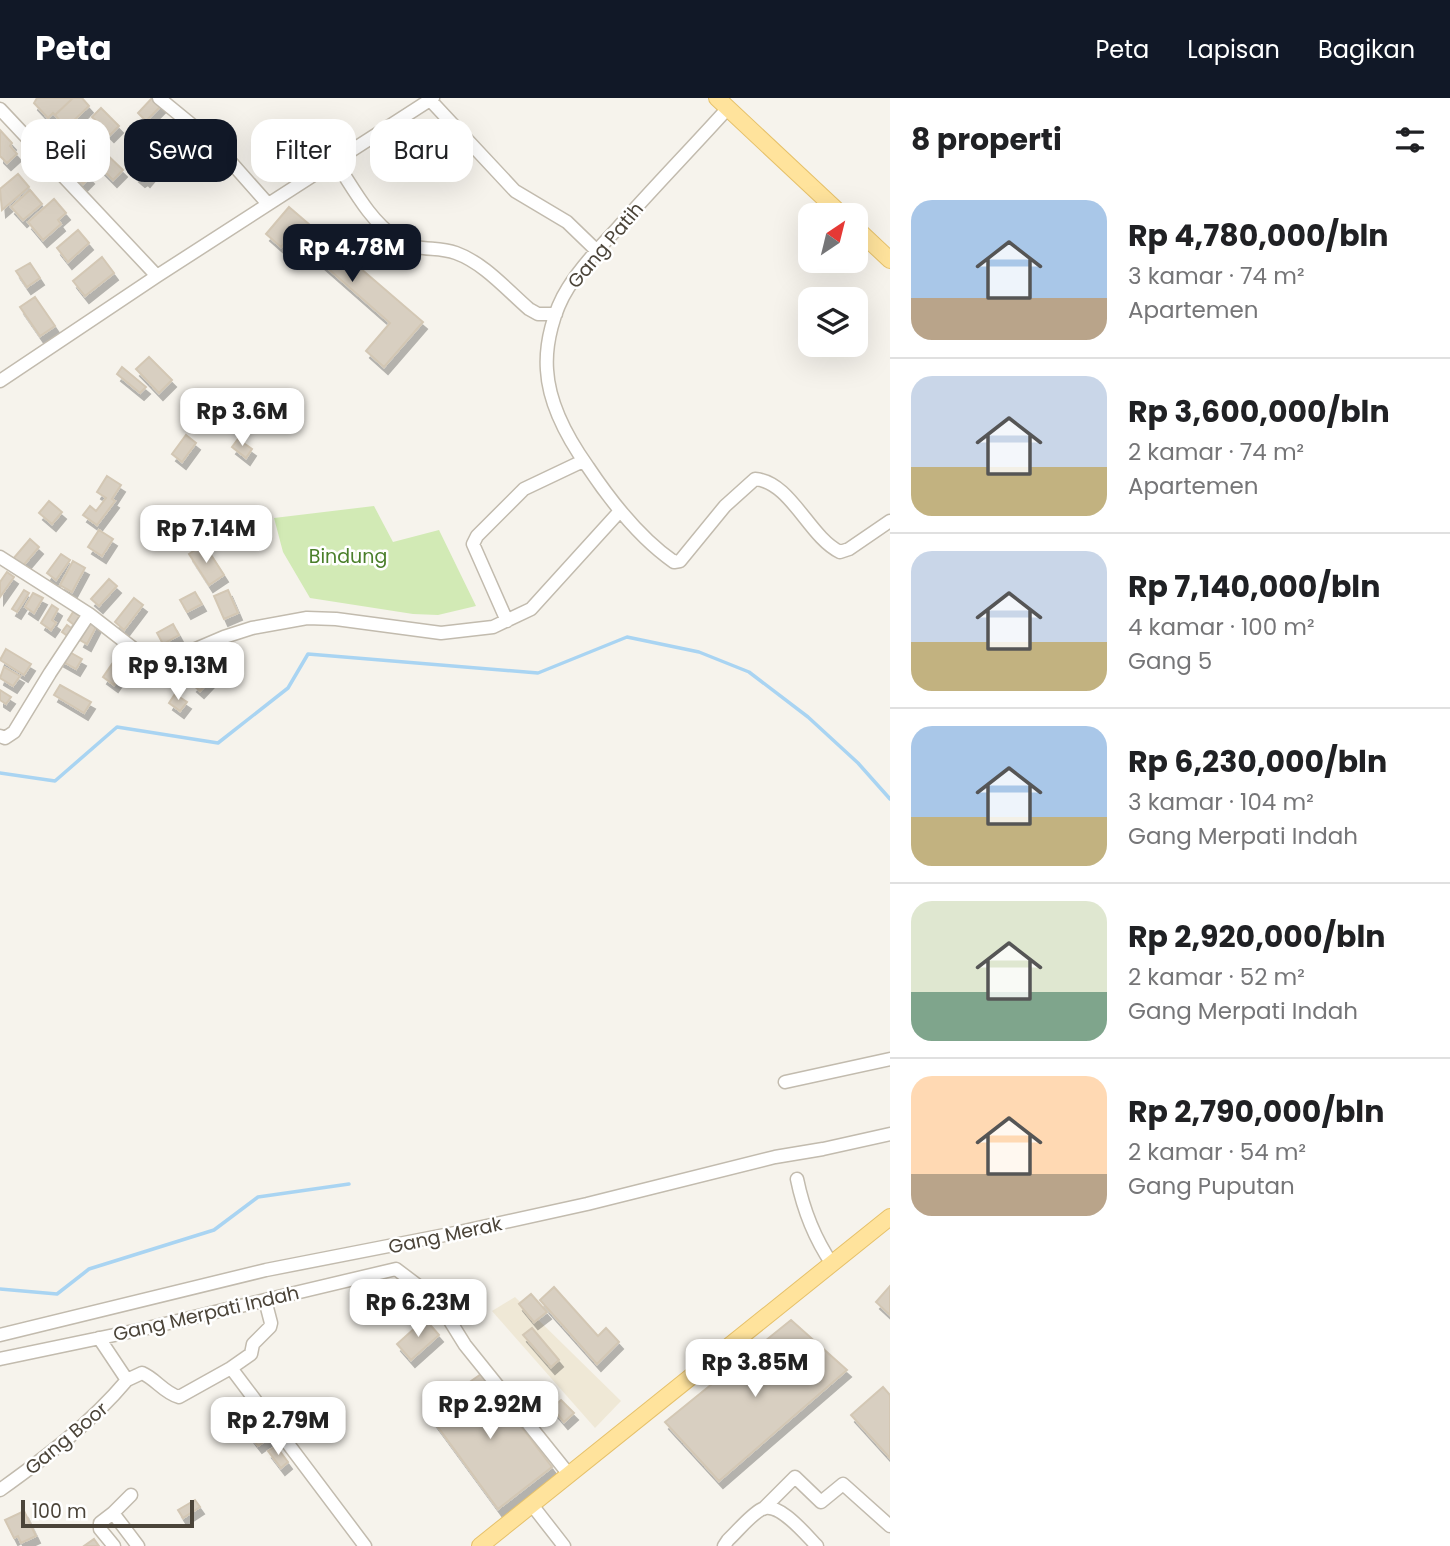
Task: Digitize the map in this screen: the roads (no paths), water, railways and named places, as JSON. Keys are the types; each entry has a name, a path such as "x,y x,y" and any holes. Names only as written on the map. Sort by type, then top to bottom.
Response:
{"main road":[{"path":"723,103 829,203"},
{"path":"868,239 890,260"},
{"path":"480,1546 890,1217"}],"street":[{"path":"159,98 214,143 268,204"},
{"path":"356,148 432,99 515,191 566,222 597,251"},
{"name":"Gang Patih","path":"723,103 567,289 549,339 547,370 557,411 568,438 620,511 674,562 680,561 725,506 755,479 779,489 833,549 840,552 849,550 890,521"},
{"path":"0,109 157,276"},
{"path":"0,381 302,182"},
{"path":"350,182 391,235 417,249 452,251 461,255 481,267 529,309 538,314 556,314"},
{"path":"507,621 473,544 477,536 524,489 583,461"},
{"path":"0,557 89,614 156,666 252,628 307,618 336,619 441,633 493,627 531,609 620,511"},
{"path":"0,736 5,738 14,732 89,614"},
{"path":"785,1082 890,1059"},
{"name":"Gang Merak","path":"0,1335 266,1270 468,1230 587,1204 775,1157 890,1135"},
{"path":"797,1179 802,1203 821,1249 832,1264"},
{"name":"Gang Merpati Indah","path":"0,1359 396,1269 437,1300 465,1345 567,1472"},
{"path":"99,1338 127,1380 142,1373 170,1394 179,1397 251,1354 253,1343 271,1324 265,1300"},
{"path":"231,1368 365,1546"},
{"name":"Gang Boor","path":"0,1490 78,1431 109,1402 127,1380"},
{"path":"724,1546 795,1477 821,1502 843,1484 890,1526"},
{"path":"114,1546 100,1529 100,1523 131,1495"},
{"path":"532,1505 564,1546"},
{"path":"763,1509 772,1508 782,1513 817,1546"},
{"path":"113,1513 138,1546"}],"waterway":[{"path":"0,773 55,781 117,727 218,743 288,688 308,654 538,673 627,637 699,652 749,672 808,717 858,763 890,799"},
{"path":"0,1289 57,1294 89,1269 214,1230 258,1197 349,1184"}],"park label":[{"name":"Bindung","path":"348,556"}]}
